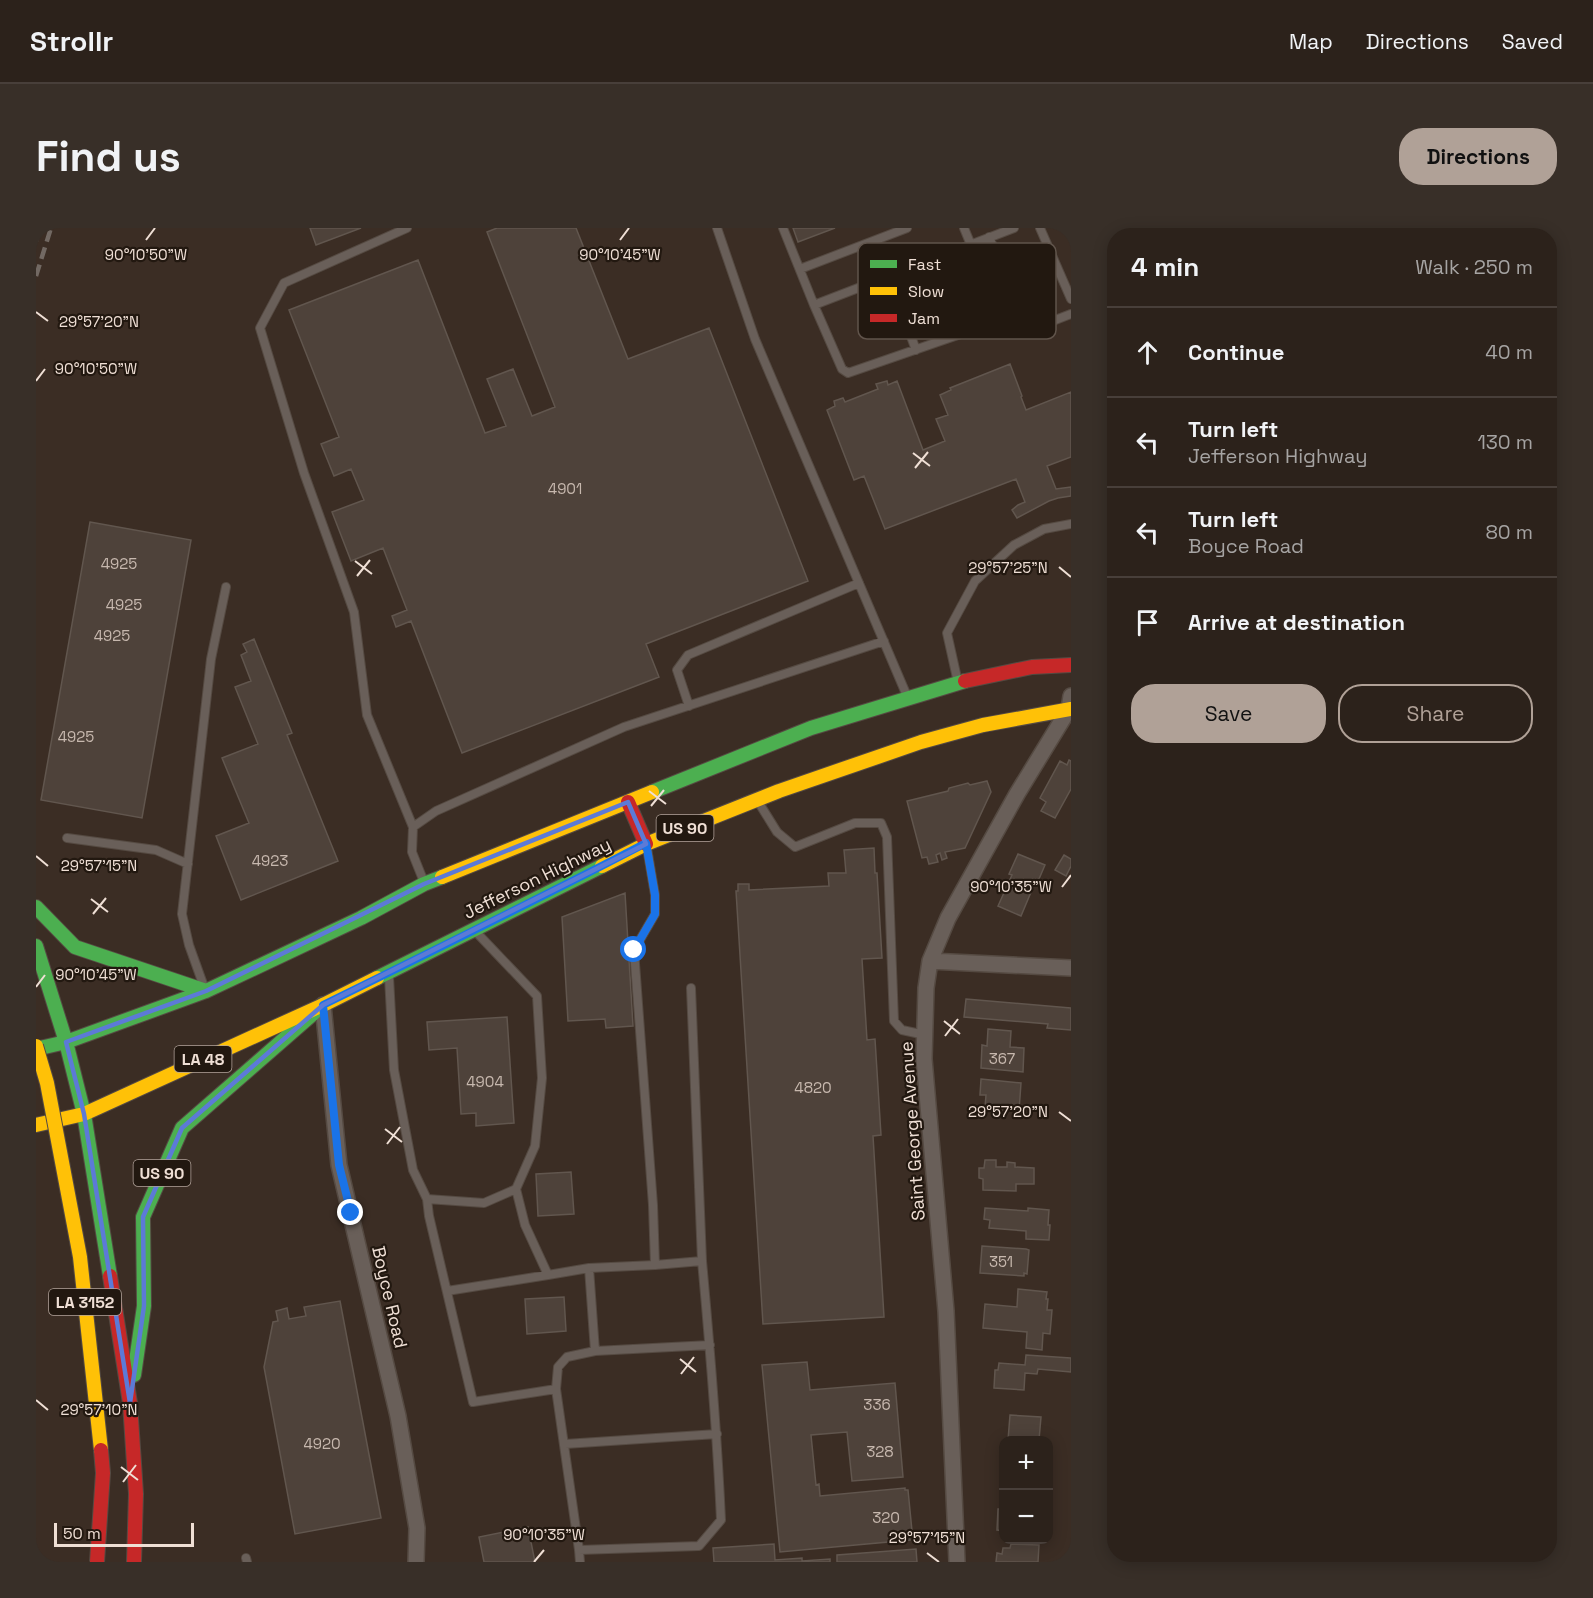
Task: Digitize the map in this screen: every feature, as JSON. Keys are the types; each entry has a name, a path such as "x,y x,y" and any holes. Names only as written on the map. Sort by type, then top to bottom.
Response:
{"main road":[{"name":"Jefferson Highway","path":"36,1047 66,1042 206,991 361,918 424,884 811,728 958,682 1032,667 1071,665"},
{"name":"Jefferson Highway","path":"36,1125 84,1114 323,1005 646,843 778,791 931,740 983,725 1070,705"},
{"path":"628,802 646,843"},
{"path":"36,907 75,947 206,991"},
{"path":"36,946 66,1042 84,1114 130,1403"},
{"name":"US 90","path":"134,1562 136,1494 130,1403 144,1306 143,1217 182,1128 323,1005"},
{"name":"LA 3152","path":"36,1047 47,1083 80,1257 104,1473 97,1562"}],"street":[{"name":"Saint George Avenue","path":"957,1562 946,1311 924,1059 926,988 930,961 948,918 1070,705"},
{"path":"930,961 1071,968"},
{"name":"Boyce Road","path":"323,1005 339,1165 398,1416 417,1528 416,1562"}],"lane":[{"path":"407,228 284,283 260,328 304,473 354,612 367,715 413,827 412,852 424,884"},
{"path":"717,228 755,339 907,697"},
{"path":"783,228 842,369 848,374 947,339"},
{"path":"868,243 907,228"},
{"path":"964,228 970,243"},
{"path":"976,243 1014,228"},
{"path":"1040,228 1047,243"},
{"path":"989,237 992,243"},
{"path":"800,269 858,247"},
{"path":"1056,264 1071,298"},
{"path":"814,305 858,288"},
{"path":"1056,320 1071,314"},
{"path":"912,339 916,350"},
{"path":"958,682 947,633 975,581 1014,545 1044,529 1071,524"},
{"path":"689,706 677,669 688,655 859,583"},
{"path":"206,991 189,945 182,914 211,659 226,587"},
{"path":"413,827 436,811 624,728 884,641"},
{"path":"757,799 777,832 795,847 855,823 881,823 887,837 894,1022 902,1030 925,1035"},
{"path":"67,838 156,850 188,864"},
{"path":"646,843 655,895 655,914 634,950 653,1205 655,1264"},
{"path":"474,930 537,996 542,1078 535,1146 516,1190 525,1225 548,1275"},
{"path":"389,972 394,1070 413,1170 427,1199 429,1216 473,1402 556,1389"},
{"path":"579,1550 699,1546 721,1520 717,1434 702,1261 691,988"},
{"path":"427,1199 484,1203 516,1190"},
{"path":"447,1291 589,1268 702,1261"},
{"path":"589,1268 595,1351"},
{"path":"580,1562 556,1389 558,1366 567,1357 595,1351 710,1345"},
{"path":"565,1444 717,1434"}],"highlighted area":[{"path":"628,802 646,844 323,1005 182,1128 143,1217 144,1306 130,1403 84,1114 66,1042 206,991 424,884"}],"building":[{"path":"310,228 361,228 316,245"},
{"path":"497,228 576,228 628,359 709,328 808,581 646,644 659,677 462,753 411,621 396,627 392,616 407,610 383,548 351,561 332,512 364,500 351,469 334,476 321,444 339,437 289,310 418,260 485,433 506,426 487,379 513,369 532,416 555,407 487,232"},
{"path":"793,228 835,228 798,242"},
{"path":"1010,364 1026,410 1071,392 1071,457 1047,466 1056,489 1071,487 1071,496 1049,501 1017,518 1012,510 1025,502 1016,479 885,529 864,476 854,480 827,410 835,406 834,401 843,398 845,402 878,389 876,384 887,381 888,385 897,381 923,450 945,441 936,419 948,415 940,395 951,390 950,388"},
{"path":"90,522 191,540 142,818 41,800"},
{"path":"254,639 292,733 287,735 338,861 241,900 216,836 249,823 222,758 258,744 235,687 251,681 241,655 247,652 243,644"},
{"path":"1069,760 1071,761 1071,789 1055,818 1041,811 1046,802 1040,798 1060,761 1067,765"},
{"path":"987,781 991,792 965,848 945,852 947,858 942,860 940,853 936,855 938,862 929,864 927,857 922,858 907,801 948,791 949,788 968,783 970,785"},
{"path":"874,848 882,958 862,959 867,1040 875,1039 881,1135 873,1136 884,1317 763,1324 736,891 738,891 738,884 749,884 749,890 829,886 828,873 846,873 844,850"},
{"path":"1018,854 1045,865 1021,916 998,906 1012,875 1009,874"},
{"path":"1064,855 1071,859 1071,866 1066,876 1055,870"},
{"path":"625,893 633,1026 606,1028 605,1019 568,1021 562,917"},
{"path":"966,999 1071,1008 1071,1030 1047,1028 1048,1024 964,1017"},
{"path":"507,1017 514,1123 476,1126 476,1113 461,1114 457,1048 429,1050 427,1022"},
{"path":"988,1029 1011,1031 1010,1047 1024,1048 1023,1072 981,1068 982,1045 987,1046"},
{"path":"981,1079 1021,1083 1019,1111 985,1108 986,1095 980,1095"},
{"path":"985,1160 996,1160 996,1167 1007,1167 1007,1162 1015,1163 1015,1167 1034,1168 1034,1184 1016,1184 1016,1191 983,1190 983,1179 979,1178 979,1168 984,1168"},
{"path":"571,1172 574,1214 538,1216 536,1174"},
{"path":"985,1208 1049,1210 1049,1240 1026,1239 1026,1231 989,1228 990,1220 984,1219"},
{"path":"982,1246 1029,1250 1027,1274 1024,1273 1024,1276 980,1273"},
{"path":"1018,1289 1047,1292 1047,1310 1052,1310 1050,1334 1043,1333 1042,1350 1026,1348 1027,1332 983,1328 985,1304 1017,1307"},
{"path":"564,1297 566,1331 527,1334 525,1299"},
{"path":"340,1301 381,1518 295,1534 264,1367 273,1322 278,1321 276,1311 287,1308 289,1319 306,1316 304,1307"},
{"path":"1026,1355 1071,1358 1071,1372 1038,1369 1037,1374 1025,1373 1024,1390 994,1388 995,1370 998,1370 999,1363 1025,1365"},
{"path":"807,1362 810,1390 895,1383 903,1477 852,1481 847,1432 811,1435 816,1485 819,1484 820,1496 905,1488 908,1490 912,1531 909,1530 910,1540 780,1552 762,1365"},
{"path":"1010,1415 1041,1417 1039,1436 1008,1436"},
{"path":"998,1509 999,1509 999,1530 997,1530"},
{"path":"528,1527 535,1562 484,1562 479,1537"},
{"path":"774,1544 775,1560 830,1559 830,1562 714,1562 713,1548"},
{"path":"1011,1544 1039,1545 1038,1562 996,1562 997,1553 1002,1554 1003,1548 1010,1548"},
{"path":"916,1549 917,1562 837,1562 837,1555"}],"railway":[{"path":"36,241 40,228"},
{"path":"36,276 51,228"}],"traffic: fast":[{"path":"652,792 811,728 965,681"},
{"path":"377,978 602,866"},
{"path":"36,1049 66,1042 206,991 442,877"},
{"path":"36,907 75,947 206,991"},
{"path":"36,946 66,1042 84,1114 110,1276"},
{"path":"134,1375 144,1306 143,1217 182,1128 323,1005"}],"traffic: slow":[{"path":"602,866 646,844 779,791 921,742 983,725 1071,709"},
{"path":"442,877 652,792"},
{"path":"36,1125 84,1114 377,978"},
{"path":"36,1046 47,1083 80,1257 101,1450"}],"traffic: jam":[{"path":"965,681 1032,667 1071,665"},
{"path":"628,802 646,844"},
{"path":"110,1276 130,1403 136,1494 134,1562"},
{"path":"97,1562 103,1473 101,1450"}],"route":[{"path":"351,1213 339,1165 323,1005 646,843 655,895 655,914 634,950"}]}
